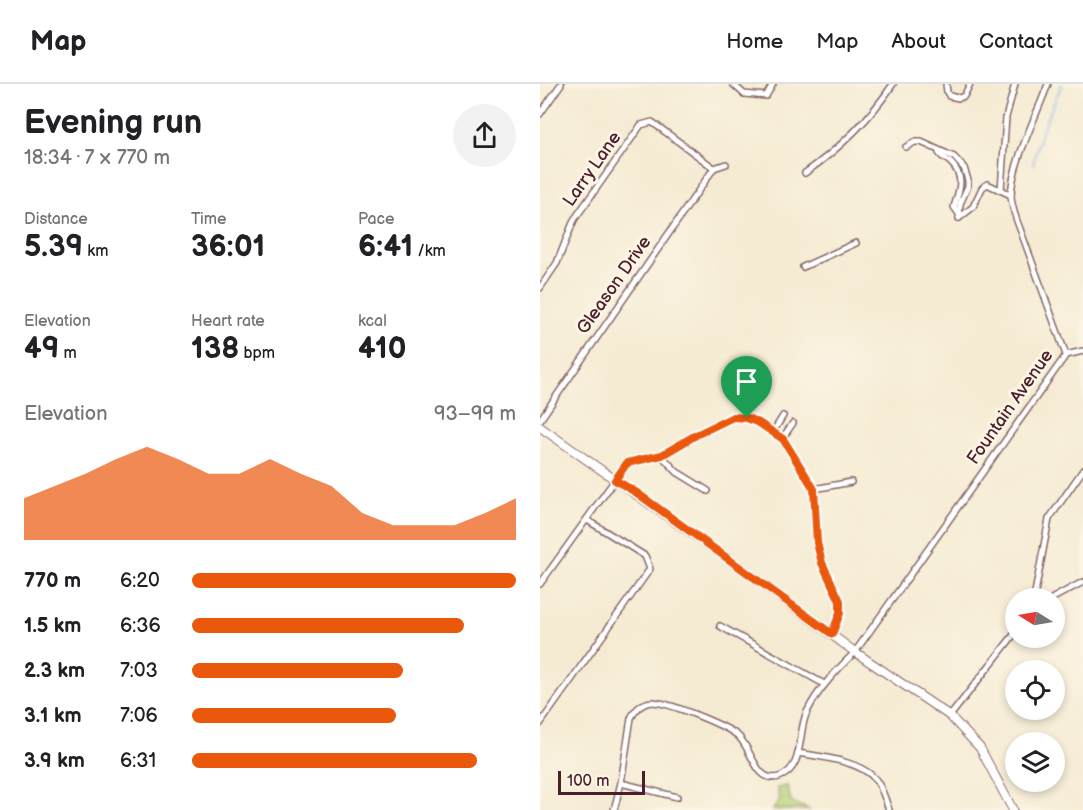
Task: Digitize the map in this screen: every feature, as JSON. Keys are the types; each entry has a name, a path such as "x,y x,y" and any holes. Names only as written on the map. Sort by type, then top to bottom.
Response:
{"main road":[{"path":"540,427 665,513 855,652 950,716 980,748 1013,810"}],"street":[{"path":"540,114 561,84"},
{"path":"733,84 744,94 766,96 773,84"},
{"path":"805,173 823,160 877,110 893,84"},
{"path":"946,84 950,96 959,98 964,96 970,84"},
{"path":"1002,190 1006,117 1015,84"},
{"name":"Fountain Avenue","path":"798,753 806,714 824,684 855,652 1066,355 1020,229 1011,195 1016,169 1048,84"},
{"name":"Larry Lane","path":"540,288 557,263 574,220 641,125 652,122 714,168"},
{"path":"906,147 915,142 921,142 954,157 959,162 967,174 968,186 960,204 959,218 973,207 984,186 991,184 1011,195"},
{"path":"714,168 726,164"},
{"name":"Gleason Drive","path":"540,420 714,168"},
{"path":"803,267 856,243"},
{"path":"1066,355 1083,351"},
{"path":"773,432 783,416"},
{"path":"540,584 627,463 662,455 733,417 747,418 783,439 814,489 817,543 822,563 840,601 840,613 832,634"},
{"path":"783,439 793,423"},
{"path":"662,455 677,472 708,491"},
{"path":"1036,588 1048,519 1083,470"},
{"path":"814,489 851,482"},
{"path":"540,724 650,569 645,556 587,520"},
{"path":"1065,592 1083,582"},
{"path":"720,626 824,684"},
{"path":"950,716 1005,646"},
{"path":"614,810 632,718 635,710 653,702 686,711 720,725 737,735 747,746 757,768 769,778 784,774 795,761 798,753 850,764 868,773 880,785 889,810"},
{"path":"621,783 677,797"}],"green space":[{"path":"787,786 791,802 810,810 773,810 780,800 777,788"}],"waterway":[{"path":"1033,165 1040,135 1062,84"}],"route":[{"path":"733,417 747,418 783,439 814,489 817,543 822,563 840,601 840,613 832,634 637,493 615,480 627,463 662,455 733,417"}]}
